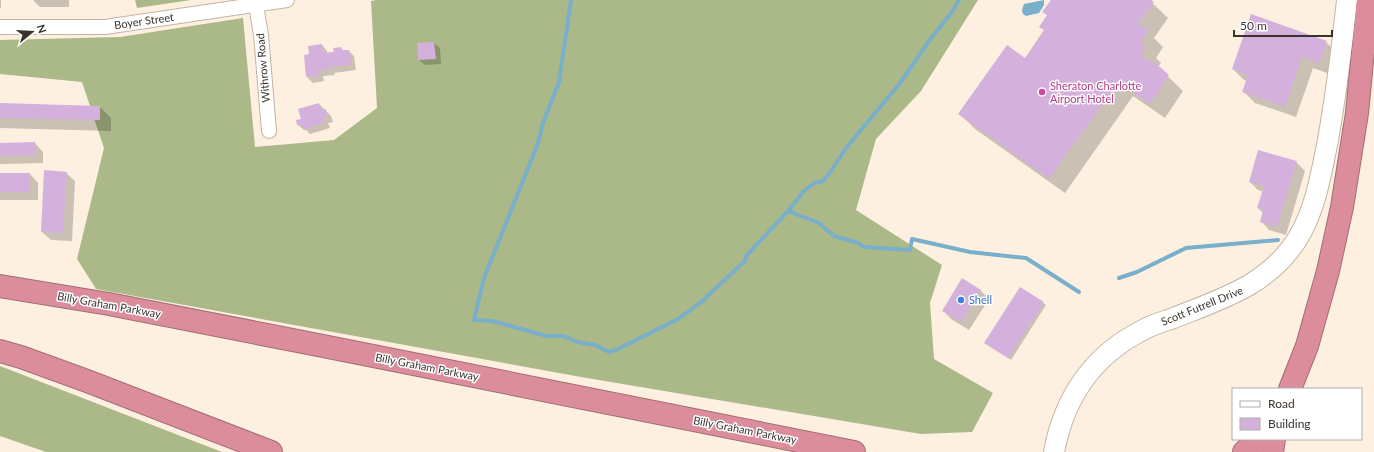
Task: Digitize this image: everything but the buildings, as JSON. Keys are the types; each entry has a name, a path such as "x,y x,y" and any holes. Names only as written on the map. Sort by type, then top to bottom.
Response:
{"highway":[{"path":"1290,388 1307,346 1328,270 1342,207 1356,113 1368,0"},
{"name":"Billy Graham Parkway","path":"0,286 109,304 318,344 854,452"},
{"path":"0,351 87,381 270,452"},
{"path":"1244,452 1257,440"},
{"path":"1272,452 1274,440"}],"street":[{"name":"Boyer Street","path":"0,27 105,27 286,0"},
{"name":"Scott Futrell Drive","path":"1054,452 1061,424 1070,402 1089,373 1099,362 1119,345 1143,330 1230,295 1252,284 1283,258 1298,238 1311,211 1320,180 1336,95 1347,0"},
{"name":"Withrow Road","path":"256,5 261,35 269,132"}],"green space":[{"path":"135,0 191,0 137,8"},
{"path":"978,0 921,91 876,139 856,210 942,265 930,303 934,359 993,393 972,432 921,434 581,377 96,289 77,259 104,148 82,82 0,74 0,40 120,37 243,18 255,147 334,140 377,108 371,1"},
{"path":"0,366 222,452 46,452 0,436"}],"water":[{"path":"1044,0 1044,5 1039,13 1026,16 1023,14 1022,10 1024,4"}],"waterway":[{"path":"571,0 559,82 543,123 537,146 484,278 474,320 492,321 547,336 564,336 577,342 595,345 609,352 616,350 678,319 700,303 745,261 746,256 788,211 804,191 814,183 823,181 846,148 900,83 929,41 952,12 959,0"},
{"path":"788,211 819,223 834,236 858,243 864,247 910,250 912,239 970,252 1026,258 1079,292"},
{"path":"1119,278 1137,272 1186,248 1278,240"}],"place":[{"name":"Sheraton Charlotte Airport Hotel","path":"1042,92"},
{"name":"Shell","path":"961,300"}]}
